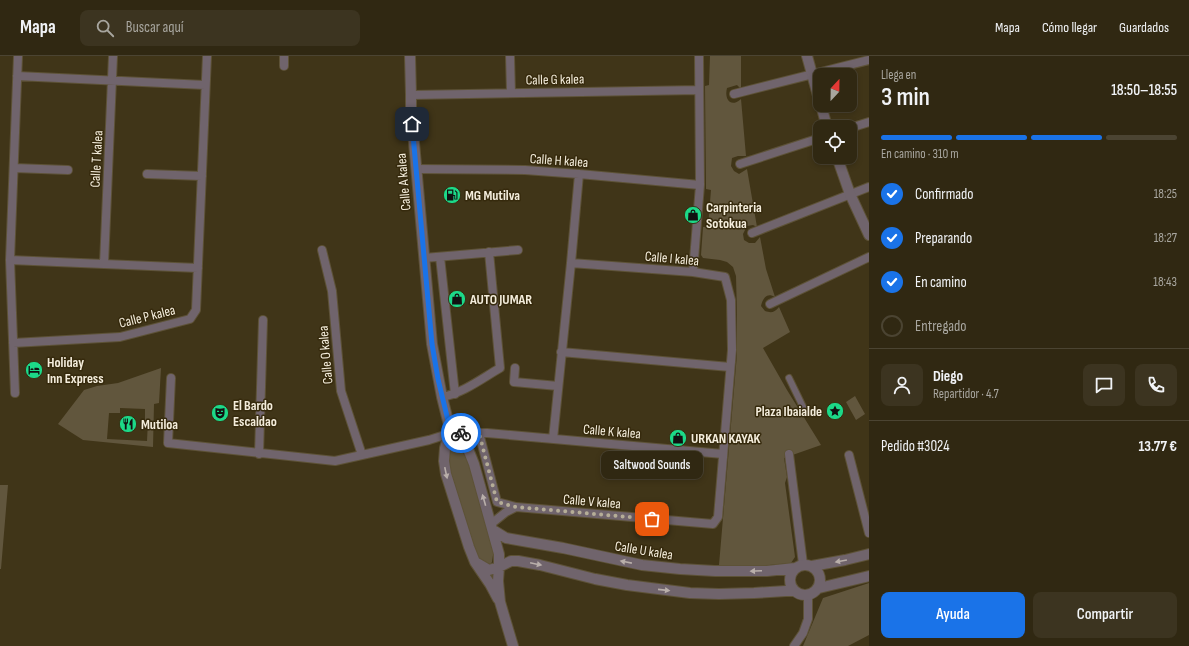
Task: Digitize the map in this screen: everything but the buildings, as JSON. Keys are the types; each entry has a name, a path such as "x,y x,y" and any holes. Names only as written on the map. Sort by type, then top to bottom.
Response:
{"street":[{"path":"14,393 10,260 18,56"},
{"name":"Calle T kalea","path":"104,264 113,56"},
{"name":"Calle P kalea","path":"13,343 120,337 190,318 196,310 207,56"},
{"path":"284,56 284,66"},
{"name":"Calle A kalea","path":"410,56 411,109 432,344 442,397 452,435"},
{"path":"510,56 511,93"},
{"path":"693,272 700,185 699,56"},
{"path":"807,56 813,78"},
{"path":"734,94 869,60"},
{"path":"17,76 206,84"},
{"name":"Calle G kalea","path":"411,95 700,90"},
{"path":"857,126 869,122"},
{"path":"740,164 813,140"},
{"path":"839,164 850,194 869,235"},
{"path":"14,168 68,170"},
{"name":"Calle H kalea","path":"416,169 526,170 700,185"},
{"path":"147,174 202,176"},
{"path":"553,439 579,174"},
{"path":"752,233 869,187"},
{"name":"Calle O kalea","path":"322,250 332,291 341,391 362,455"},
{"path":"424,258 518,250"},
{"path":"442,397 454,394 467,388 500,368 489,252"},
{"path":"440,257 454,394"},
{"path":"770,304 869,257"},
{"path":"10,260 198,268"},
{"name":"Calle I kalea","path":"571,263 693,272 725,277 731,300 732,350 730,367"},
{"path":"259,454 264,320"},
{"path":"561,352 730,367 723,454"},
{"path":"515,368 514,382 558,386"},
{"path":"171,378 168,444 335,461 452,435 464,442 474,464 499,554 498,581 500,602 513,646"},
{"path":"789,378 804,409"},
{"name":"Calle K kalea","path":"452,435 479,433 723,454"},
{"name":"Calle V kalea","path":"479,433 497,502 516,507 713,524 718,517 723,454"},
{"path":"452,435 447,441 445,448 444,461 446,474 475,562 500,602"},
{"path":"789,454 803,566"},
{"path":"849,456 869,533"},
{"path":"492,527 506,512 516,507"},
{"name":"Calle U kalea","path":"492,527 506,538 563,548 642,565 680,569 739,572 803,566 845,560 869,554"},
{"path":"475,562 489,570 511,561 518,561 608,582 690,593 719,594 794,591"},
{"path":"803,566 818,570 820,576 821,583 819,588 808,596 800,595 794,591 790,585 790,576 803,566"},
{"path":"819,588 869,576"},
{"path":"794,646 803,633 808,619 808,596"}],"shaded area":[{"path":"710,56 741,56 741,89 737,85 727,88 726,92 727,99 731,103 737,102 741,99 746,156 732,158 731,166 734,171 739,174 747,169 757,227 753,225 747,226 743,234 744,240 749,243 755,243 760,237 766,269 775,297 770,295 766,297 761,306 765,311 771,312 779,307 790,332 763,348 821,445 784,458 787,477 785,483 795,557 791,563 746,566 719,565 737,354 737,315 736,276 733,267 727,262 703,258 701,255 703,227 708,227 711,190 706,189 705,86 709,85"},
{"path":"161,368 159,403 154,404 153,447 83,440 58,424 84,390 97,386 118,383","holes":["120,408 145,409 145,421 148,421 147,441 107,439 109,413 120,413"]},
{"path":"855,396 865,414 856,420 846,402"},
{"path":"454,444 459,446 469,463 494,548 492,562 490,565 482,562 476,556 450,471 448,456 451,445"},
{"path":"0,485 8,485 1,569 0,569"},
{"path":"869,583 869,635 848,646 803,646 823,598"}],"way so far":[{"path":"461,433 479,433 497,502 516,507 652,519"}],"place":[{"name":"MG Mutilva","path":"452,195"},
{"name":"Carpinteria Sotokua","path":"693,215"},
{"name":"AUTO JUMAR","path":"457,299"},
{"name":"Holiday Inn Express","path":"34,370"},
{"name":"Plaza Ibaialde","path":"835,411"},
{"name":"El Bardo Escaldao","path":"220,413"},
{"name":"Mutiloa","path":"128,424"},
{"name":"URKAN KAYAK","path":"678,438"},
{"name":"Saltwood Sounds","path":"652,519"}],"route":[{"path":"412,124 432,344 438,379 451,433 461,433"}]}
